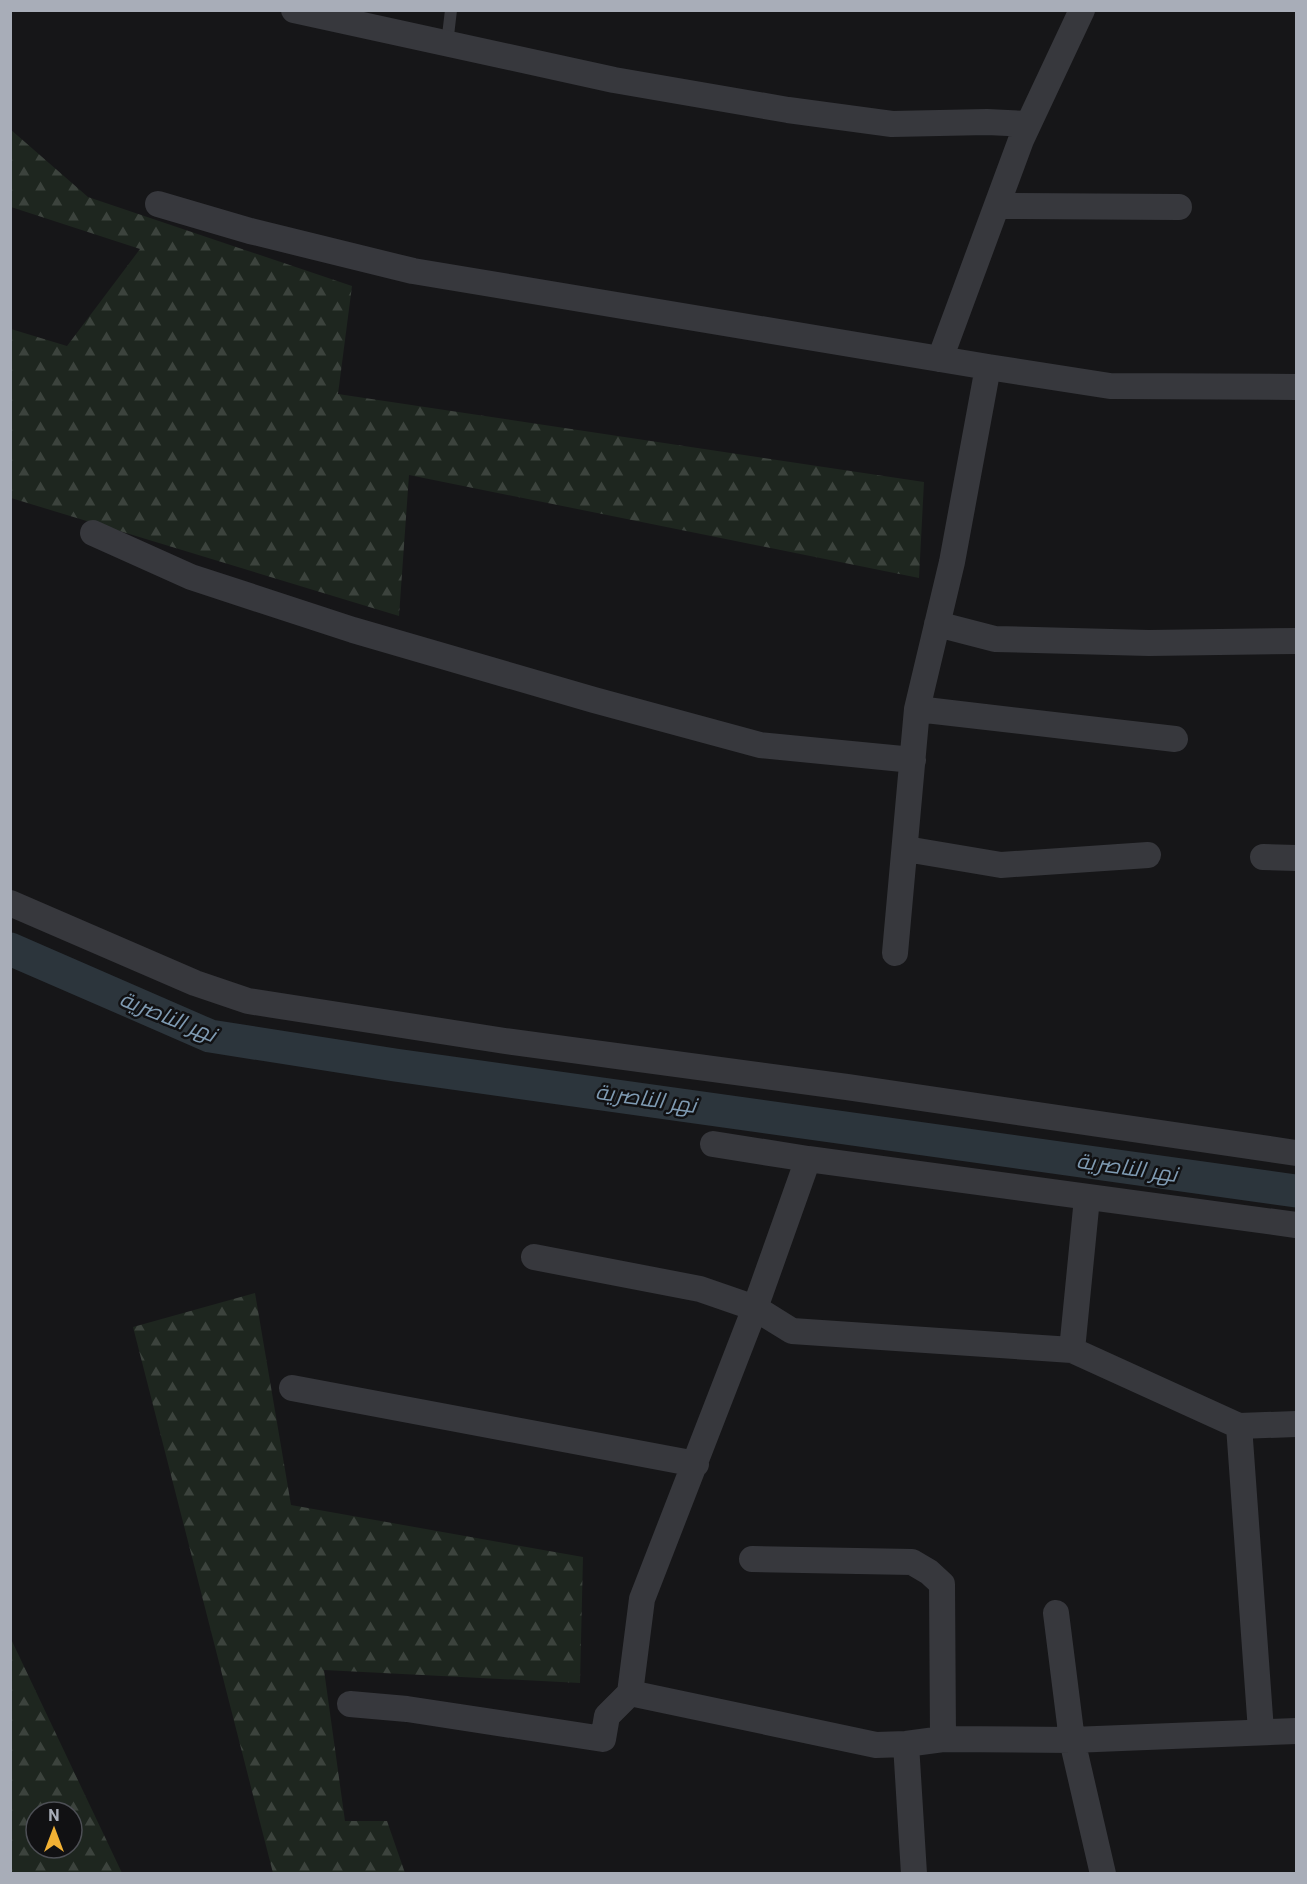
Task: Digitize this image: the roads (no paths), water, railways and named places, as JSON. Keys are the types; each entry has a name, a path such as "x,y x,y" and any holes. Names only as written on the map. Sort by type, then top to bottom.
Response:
{"street":[{"path":"294,10 614,80 788,110 892,124 987,122 1028,124"},
{"path":"940,359 1028,124 1082,10"},
{"path":"158,204 250,231 413,271 988,367 1110,386 1296,387"},
{"path":"997,206 1179,207"},
{"path":"895,953 917,709 952,562 988,367"},
{"path":"93,533 191,577 353,630 594,700 760,744 913,760"},
{"path":"937,624 995,639 1149,643 1296,641"},
{"path":"917,709 1175,739"},
{"path":"906,849 1001,865 1148,855"},
{"path":"1263,857 1296,858"},
{"path":"10,903 195,983 248,1001 505,1041 847,1086 1296,1153"},
{"path":"713,1144 1087,1198 1296,1225"},
{"path":"350,1704 407,1709 603,1739 607,1716 630,1693 642,1599 755,1308 808,1159"},
{"path":"1072,1350 1087,1198"},
{"path":"534,1257 700,1289 755,1308 792,1331 1072,1350 1239,1426 1296,1424"},
{"path":"292,1388 696,1464"},
{"path":"1239,1426 1261,1731"},
{"path":"752,1559 912,1562 929,1572 942,1584 943,1739"},
{"path":"1056,1613 1072,1740 1103,1874"},
{"path":"630,1693 876,1744 906,1744 943,1739 1072,1740 1296,1731"},
{"path":"906,1744 914,1874"}],"lane":[{"path":"447,44 452,10"}],"waterway":[{"name":"نهر الناصرية","path":"10,949 210,1036 395,1065 1296,1191"}]}
